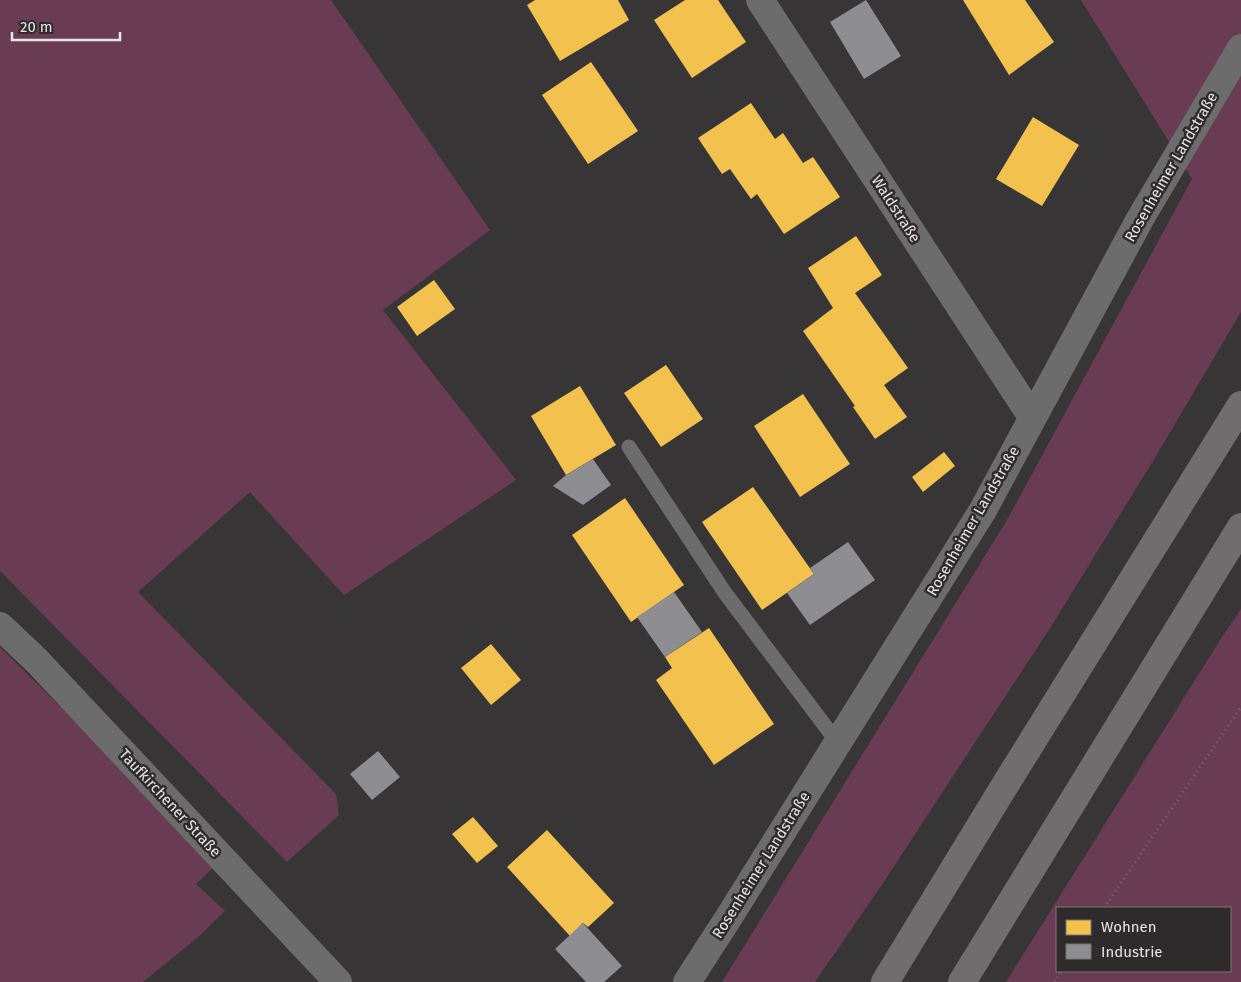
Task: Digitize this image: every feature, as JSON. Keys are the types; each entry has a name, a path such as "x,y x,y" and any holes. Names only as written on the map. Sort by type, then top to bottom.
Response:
{"main road":[{"path":"885,982 1241,405"},
{"path":"962,982 1241,527"}],"street":[{"name":"Waldstraße","path":"760,0 1032,417"},
{"name":"Rosenheimer Landstraße","path":"687,982 983,510 1140,219 1241,48"},
{"name":"Taufkirchener Straße","path":"0,626 36,660 338,982"}],"lane":[{"path":"629,447 725,593 838,743"}],"path":[{"path":"1105,907 1241,707"}],"shaded area":[{"path":"0,0 331,0 490,230 383,310 516,480 344,595 250,492 138,592 336,794 339,815 287,862 0,571"},
{"path":"1081,0 1241,0 1241,312 1156,456 1052,625 883,883 815,982 722,982 1007,520 1192,179"},
{"path":"1241,609 1241,982 1006,982 1222,637"},
{"path":"0,647 218,863 196,884 225,911 197,938 143,982 0,982"}],"building: Wohnen":[{"path":"535,0 618,0 629,20 560,61 527,5"},
{"path":"685,0 718,0 746,42 692,78 654,20"},
{"path":"963,0 1025,0 1054,42 1009,75"},
{"path":"591,62 638,131 588,164 542,95"},
{"path":"751,103 775,139 783,133 803,163 813,157 840,197 784,234 757,194 751,199 730,169 722,174 698,138"},
{"path":"1033,117 1079,145 1042,206 996,179"},
{"path":"856,236 882,275 855,293 908,368 884,385 907,417 875,439 853,407 855,406 803,331 833,308 808,268"},
{"path":"434,280 455,309 417,336 397,307"},
{"path":"666,365 703,419 661,447 624,393"},
{"path":"580,386 616,445 566,475 531,416"},
{"path":"803,394 850,464 800,497 754,426"},
{"path":"944,452 955,466 923,492 912,477"},
{"path":"753,487 814,574 762,610 702,522"},
{"path":"625,498 684,585 631,622 572,535"},
{"path":"709,628 774,724 714,765 656,680 672,668 665,657"},
{"path":"491,644 521,680 491,705 461,668"},
{"path":"473,817 498,846 477,863 452,834"},
{"path":"547,830 614,903 588,927 583,923 570,936 507,867"}],"building: Industrie":[{"path":"866,0 901,56 864,79 830,22"},
{"path":"593,459 611,485 583,505 553,486 566,475"},
{"path":"848,542 875,580 810,625 787,593 814,574 810,568"},
{"path":"674,592 702,632 665,657 637,617"},
{"path":"378,751 400,777 372,800 350,774"},
{"path":"583,923 622,966 604,982 586,982 555,949"}]}
